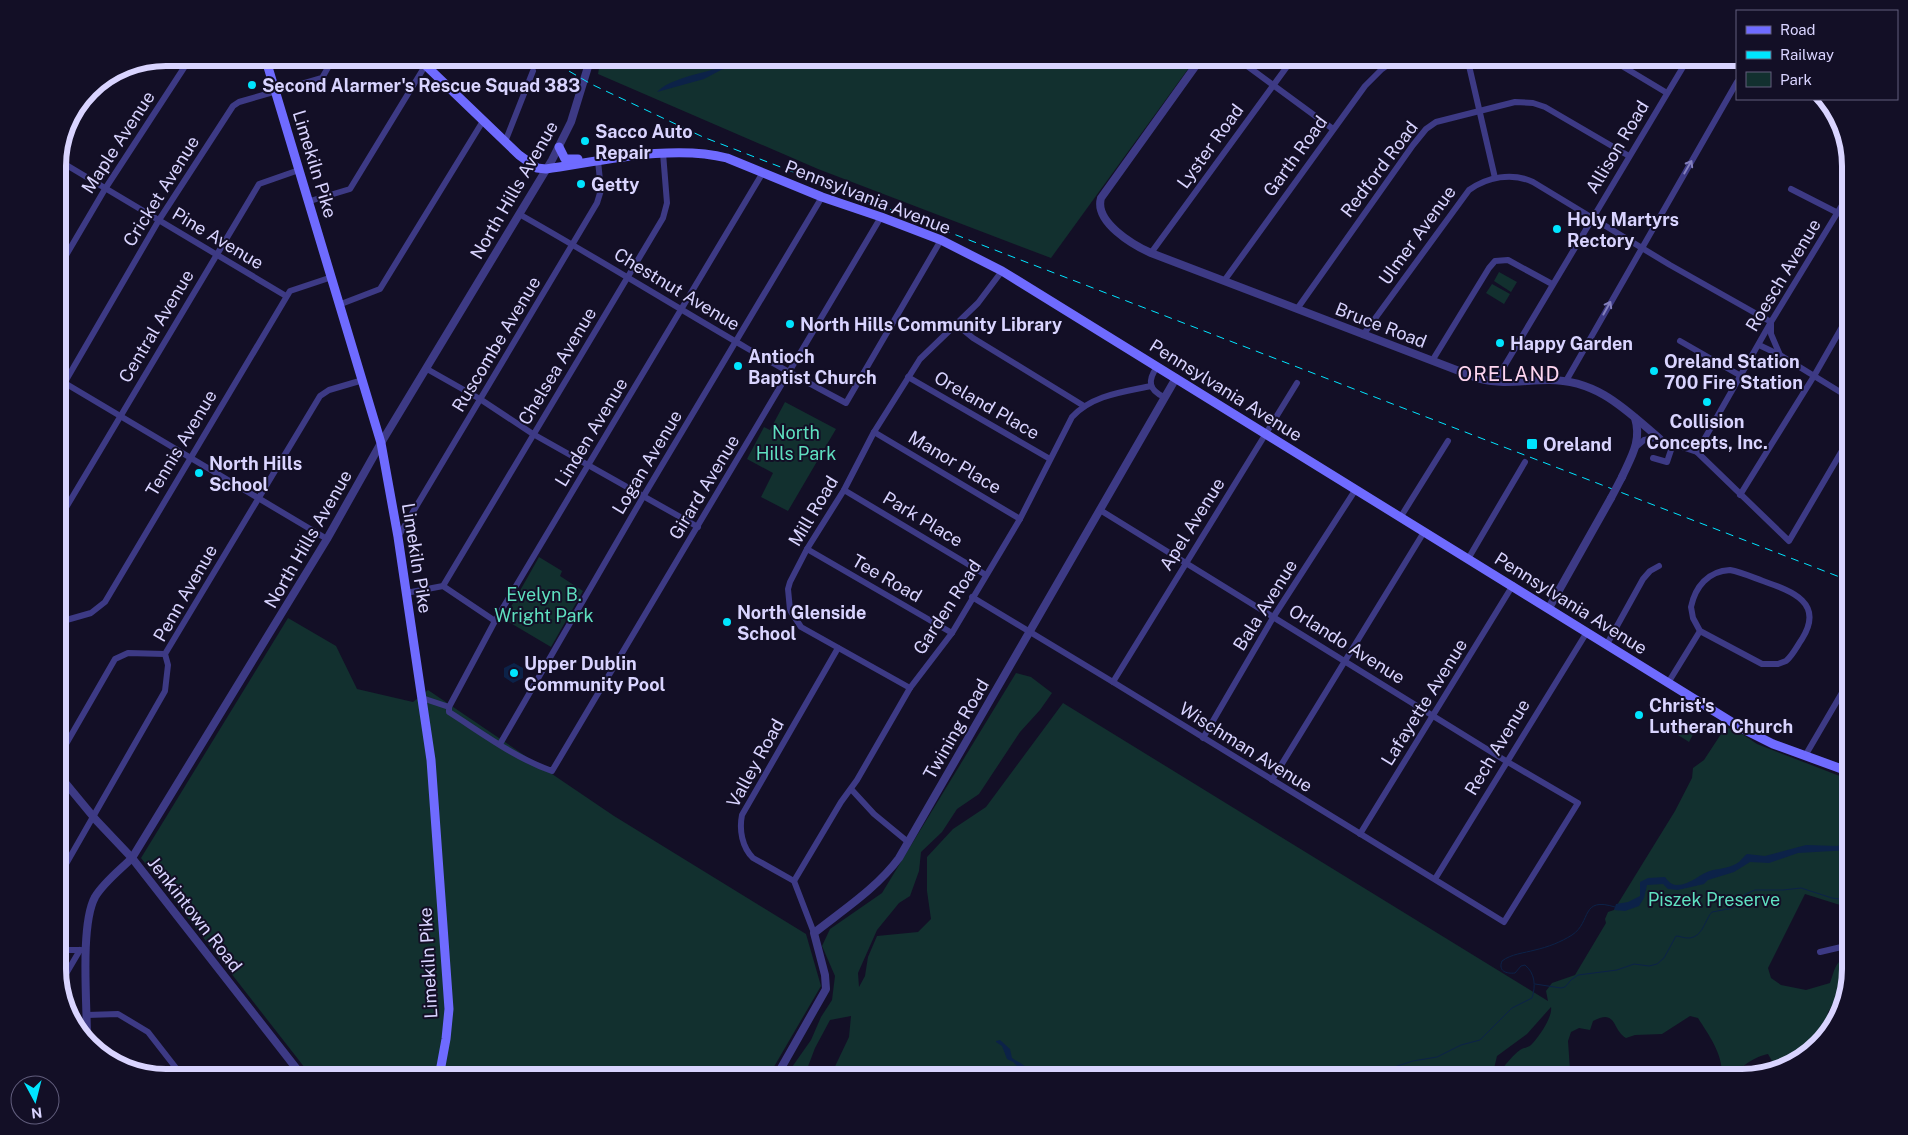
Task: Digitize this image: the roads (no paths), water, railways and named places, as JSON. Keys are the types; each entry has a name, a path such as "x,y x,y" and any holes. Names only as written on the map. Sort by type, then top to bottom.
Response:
{"main road":[{"name":"Limekiln Pike","path":"268,66 381,443 398,537 434,794 449,1010 441,1069"},
{"path":"425,66 505,142 533,165 546,169"},
{"path":"559,147 565,159 586,158 598,161"},
{"name":"Pennsylvania Avenue","path":"546,169 663,153 691,152 714,155 727,158 762,174 822,197 941,240 1002,271 1750,732 1805,756 1842,769"}],"street":[{"name":"Maple Avenue","path":"66,255 104,189 186,66"},
{"name":"Cricket Avenue","path":"66,381 159,220 233,106 239,102 322,78 329,66"},
{"path":"310,201 350,189 425,66"},
{"name":"North Hills Avenue","path":"87,1030 83,950 94,898 132,858 327,539 381,443 559,147 571,122 588,66"},
{"name":"Bruce Road","path":"1196,66 1102,196 1100,207 1108,222 1122,237 1152,253 1480,379 1498,382 1566,381 1608,396 1660,439"},
{"path":"1246,66 1334,129"},
{"name":"Lyster Road","path":"1152,253 1288,66"},
{"name":"Garth Road","path":"1224,280 1364,86 1387,66"},
{"path":"1469,66 1495,178"},
{"path":"1621,66 1667,92"},
{"name":"Allison Road","path":"1498,382 1499,375 1552,284 1684,66"},
{"path":"505,142 533,71"},
{"path":"1566,381 1736,84"},
{"name":"Redford Road","path":"1297,309 1422,134 1431,125 1442,120 1515,102 1533,103 1551,111 1629,156"},
{"path":"340,304 380,289 482,121"},
{"name":"Chelsea Avenue","path":"443,586 628,278 666,211 663,153"},
{"name":"Ruscombe Avenue","path":"398,537 600,199 598,161"},
{"name":"Pine Avenue","path":"66,165 286,296"},
{"name":"Central Avenue","path":"66,507 259,184 299,170"},
{"name":"Linden Avenue","path":"449,706 495,621 762,174"},
{"name":"Ulmer Avenue","path":"1363,335 1464,195 1475,185 1495,178 1514,176 1528,179 1771,322"},
{"path":"1791,189 1838,213"},
{"name":"Logan Avenue","path":"500,744 643,497 822,197"},
{"name":"Roesch Avenue","path":"1697,452 1771,322 1842,206"},
{"name":"Chestnut Avenue","path":"519,214 735,342 846,403 941,240"},
{"name":"Girard Avenue","path":"500,744 541,767 552,771 881,217"},
{"path":"1432,361 1488,268 1495,261 1508,260 1552,284"},
{"name":"Mill Road","path":"910,688 801,627 790,610 788,597 790,582 807,549 844,490 874,432 920,359 978,303 1002,271"},
{"path":"286,296 290,291 332,277"},
{"name":"Tennis Avenue","path":"66,620 91,613 104,602 286,296"},
{"path":"1771,322 1771,334 1780,355"},
{"path":"956,324 973,338 1084,406"},
{"path":"1740,495 1842,327"},
{"path":"1680,341 1740,376"},
{"path":"1759,345 1780,355 1842,393"},
{"path":"1157,367 1151,376 1151,386 1154,391 1164,397"},
{"path":"427,369 480,399 533,434 698,527"},
{"name":"Oreland Place","path":"908,377 1050,459"},
{"name":"Twining Road","path":"814,933 889,871 908,842 1176,378"},
{"name":"Penn Avenue","path":"66,864 166,691 168,665 165,654 320,396 329,390 362,380"},
{"name":"Apel Avenue","path":"1113,682 1296,383"},
{"path":"66,384 327,539"},
{"name":"Garden Road","path":"794,882 910,688 952,633 1020,519 1072,417 1084,406 1098,398 1151,386"},
{"path":"1549,608 1612,498 1637,446 1638,431 1634,416"},
{"name":"Manor Place","path":"874,432 1020,519"},
{"path":"1637,446 1649,438 1660,439 1697,452 1789,541 1842,451"},
{"path":"1400,518 1448,442"},
{"path":"1653,458 1666,462 1673,444"},
{"path":"1468,559 1525,462"},
{"name":"Bala Avenue","path":"1203,738 1274,616 1356,489"},
{"name":"Park Place","path":"844,490 986,574"},
{"name":"Orlando Avenue","path":"1100,510 1506,761 1578,803 1504,922"},
{"path":"1272,780 1424,532"},
{"name":"Tee Road","path":"807,549 952,633"},
{"path":"1607,644 1643,578 1659,566"},
{"path":"1719,571 1736,571 1790,590 1801,597 1808,612 1807,631 1789,658 1778,664 1767,665 1755,662 1700,631 1692,618 1690,607 1702,582 1710,575 1719,571"},
{"path":"406,593 443,586 495,621"},
{"name":"Lafayette Avenue","path":"1360,834 1513,586"},
{"name":"Wischman Avenue","path":"972,597 1504,922"},
{"path":"1668,683 1700,631"},
{"name":"Rech Avenue","path":"1435,879 1587,632"},
{"name":"Valley Road","path":"794,882 753,858 748,853 743,841 742,815 838,648"},
{"path":"66,744 115,659 128,653 165,654"},
{"path":"1805,756 1842,693"},
{"path":"422,698 449,706 449,712 500,744"},
{"name":"Jenkintown Road","path":"66,784 93,817 132,858 296,1069"},
{"path":"851,789 874,814 908,842"},
{"path":"781,1069 826,989 825,975 814,933 794,882"},
{"path":"1820,952 1842,947"},
{"path":"66,950 83,950"},
{"path":"66,975 83,950"},
{"path":"87,1015 118,1014 148,1032 176,1069"}],"water":[{"path":"733,66 704,79 657,92 670,83"},
{"name":"Upper Dublin Community Pool","path":"514,663 523,668 523,678 513,683 504,677 504,668"},
{"path":"1842,844 1842,850 1798,853 1769,863 1750,862 1734,872 1708,880 1704,884 1678,890 1668,889 1663,884 1647,885 1644,898 1639,906 1625,911 1614,910 1616,904 1628,902 1640,896 1640,882 1648,878 1665,877 1677,885 1691,881 1713,870 1733,865 1747,854 1765,856 1806,845"},
{"path":"1000,1040 1010,1049 1012,1058 1028,1069 1020,1069 1007,1059 1002,1046 996,1041"}],"waterway":[{"path":"1535,984 1561,988 1565,987 1578,975 1617,970 1634,964 1649,966 1657,964 1664,958 1676,936 1688,938 1697,935 1712,912 1733,908 1744,895 1755,890 1801,888 1832,898 1842,898"},
{"path":"1388,1069 1413,1061 1437,1057 1461,1045 1480,1040 1512,1008 1532,998 1534,980 1528,968 1525,965 1521,966 1515,973 1509,973 1502,969 1502,961 1513,955 1550,946 1568,938 1578,930 1588,912 1596,905 1615,907"}],"railway":[{"path":"560,66 591,84 703,137 1842,578"}],"place":[{"name":"Second Alarmer's Rescue Squad 383","path":"252,85"},
{"name":"Sacco Auto Repair","path":"585,141"},
{"name":"Getty","path":"581,184"},
{"name":"Holy Martyrs Rectory","path":"1557,229"},
{"name":"North Hills Community Library","path":"790,324"},
{"name":"Happy Garden","path":"1500,343"},
{"name":"Antioch Baptist Church","path":"738,366"},
{"name":"Oreland Station 700 Fire Station","path":"1654,371"},
{"name":"Collision Concepts, Inc.","path":"1707,402"},
{"name":"Oreland","path":"1532,444"},
{"name":"North Hills School","path":"199,473"},
{"name":"North Glenside School","path":"727,622"},
{"name":"Upper Dublin Community Pool","path":"514,673"},
{"name":"Christ's Lutheran Church","path":"1639,715"}],"district":[{"name":"ORELAND","path":"1509,374"}],"park label":[{"name":"North Hills Park","path":"796,442"},
{"name":"Evelyn B. Wright Park","path":"544,604"},
{"name":"Piszek Preserve","path":"1714,899"}]}
